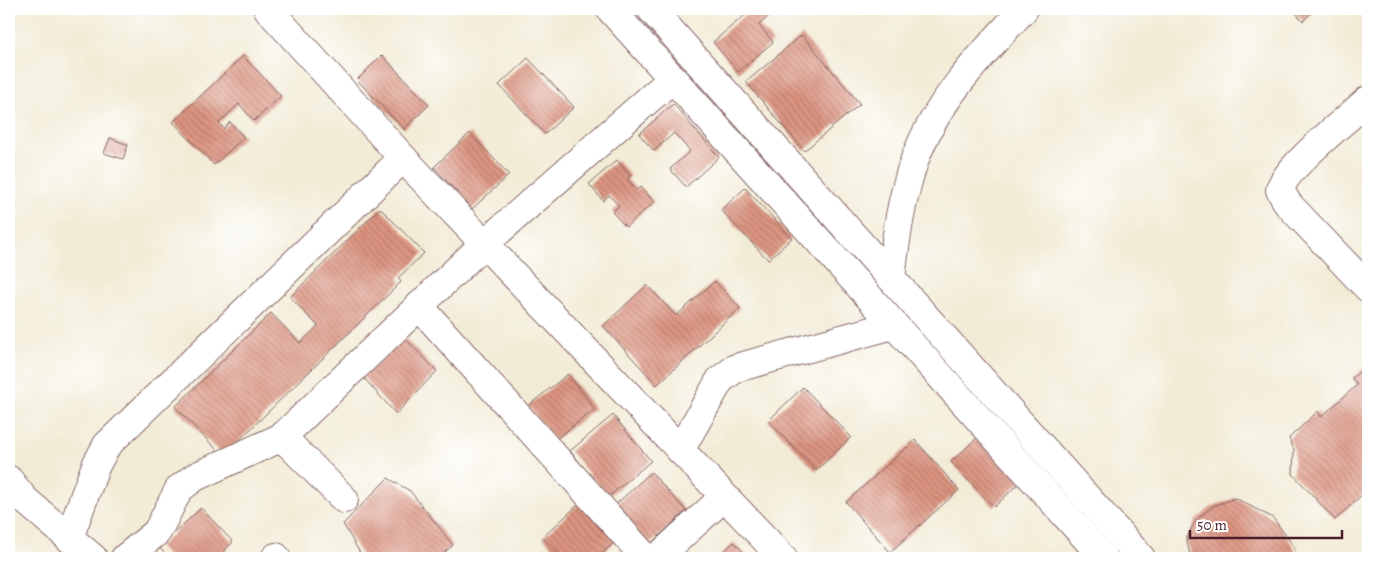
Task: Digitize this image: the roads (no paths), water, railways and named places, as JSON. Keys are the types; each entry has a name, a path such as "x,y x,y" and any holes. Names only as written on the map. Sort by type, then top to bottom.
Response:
{"street":[{"path":"268,9 403,158 783,558"},
{"path":"610,9 1104,558"},
{"path":"651,9 1141,558"},
{"path":"891,278 899,216 916,158 942,105 978,58 1024,9"},
{"path":"124,558 157,532 178,489 189,480 282,437 484,244 672,79"},
{"path":"1368,100 1294,167 1281,184 1280,190 1288,204 1368,288"},
{"path":"69,538 96,465 107,446 403,158"},
{"path":"419,306 646,558"},
{"path":"680,450 720,380 736,368 893,325"},
{"path":"282,437 344,499"},
{"path":"9,480 25,500 93,558"},
{"path":"657,558 724,496"},
{"path":"1083,536 1104,517"}]}
